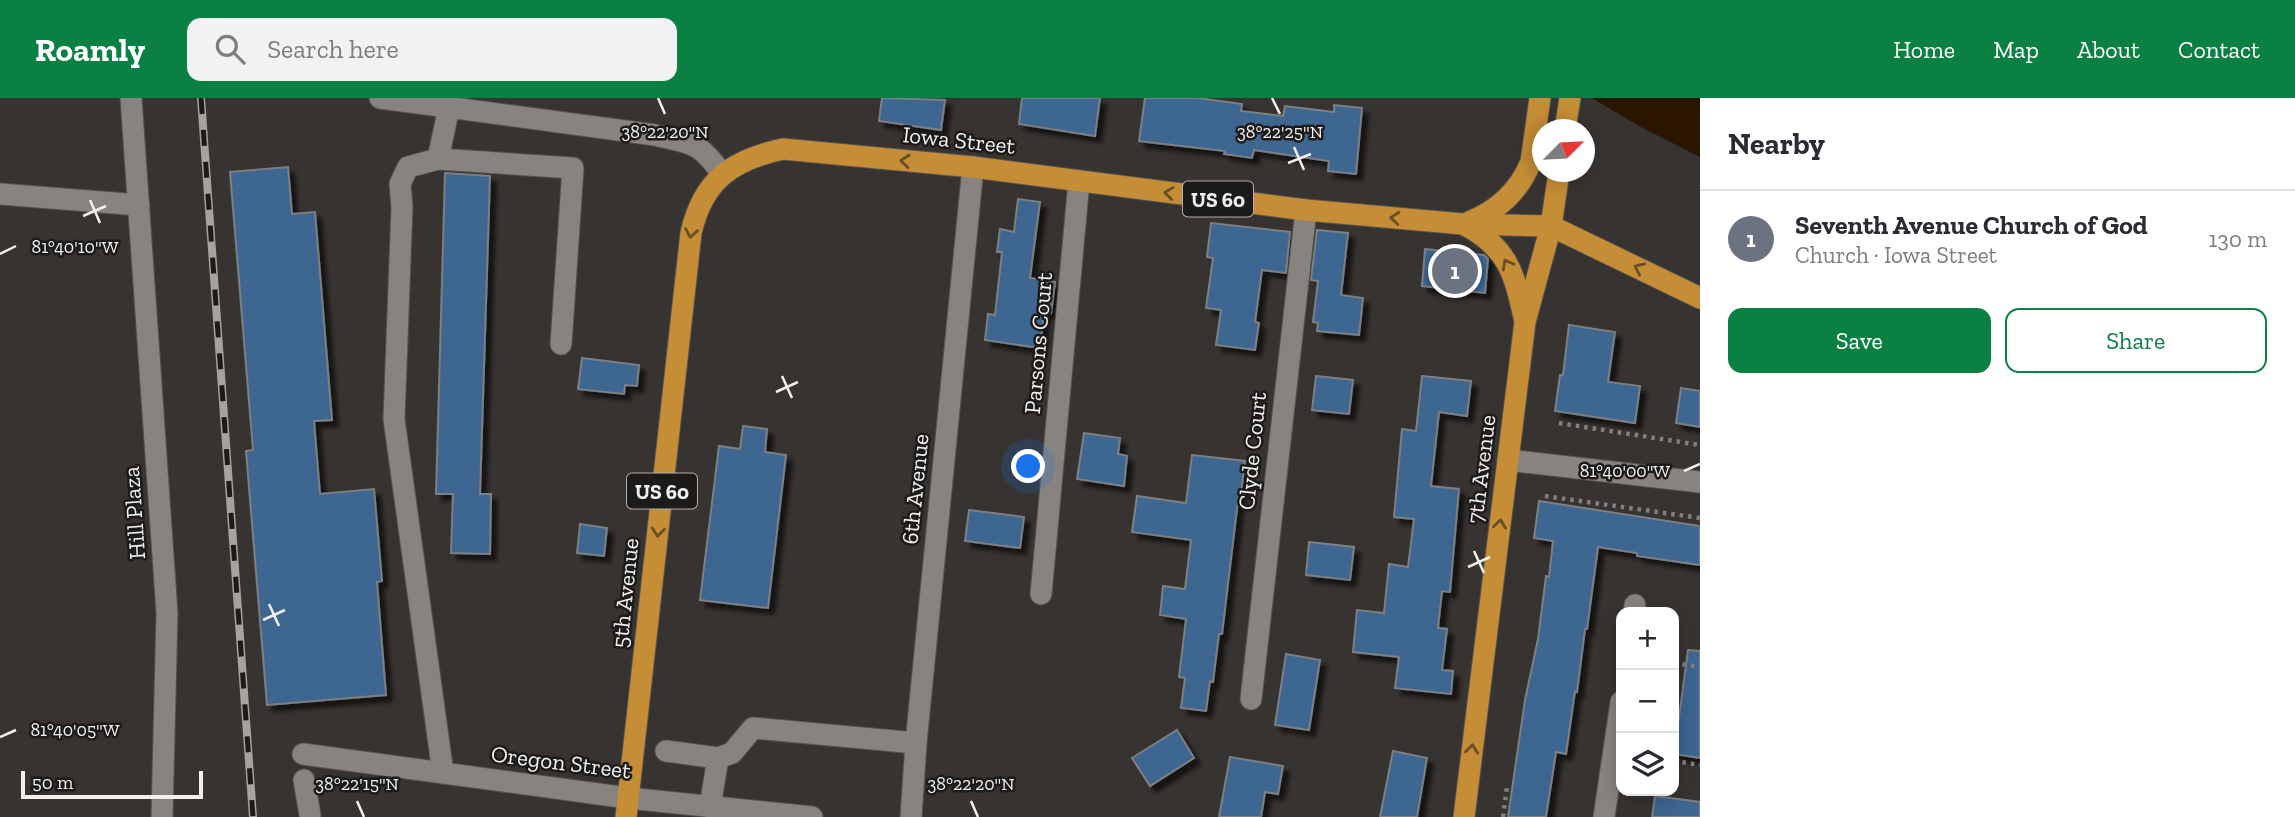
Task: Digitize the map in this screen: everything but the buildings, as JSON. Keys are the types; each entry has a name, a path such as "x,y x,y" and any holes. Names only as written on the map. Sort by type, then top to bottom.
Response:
{"main road":[{"path":"1463,224 1493,211 1518,187 1531,162 1540,98"},
{"path":"1567,119 1570,98"},
{"name":"Iowa Street","path":"722,174 758,154 783,149 973,167 1306,209 1463,224 1551,226"},
{"name":"5th Avenue","path":"627,807 691,233 695,214 704,195 722,174"},
{"name":"7th Avenue","path":"1464,817 1525,322 1551,226 1558,182"},
{"path":"1463,224 1484,235 1506,261 1515,281 1525,322"},
{"name":"US 60","path":"1551,226 1700,298"}],"street":[{"name":"Hill Plaza","path":"131,98 167,613 162,817"},
{"path":"380,98 655,135 695,145 708,153 722,174"},
{"path":"438,159 449,107"},
{"path":"443,773 394,419 402,207 400,184 408,167 438,159 573,168 561,344"},
{"name":"6th Avenue","path":"911,817 973,167"},
{"name":"Parsons Court","path":"1041,594 1079,181"},
{"path":"0,194 139,205"},
{"name":"Clyde Court","path":"1251,699 1306,209"},
{"path":"1508,460 1700,482"},
{"path":"666,751 718,758 732,753 753,728 916,743"},
{"path":"1604,817 1616,733"},
{"name":"Oregon Street","path":"303,754 443,773 627,807 710,807 812,817"},
{"path":"710,807 718,758"},
{"path":"304,779 314,817"}],"path":[{"path":"1559,423 1700,445"},
{"path":"1545,496 1700,518"},
{"path":"1679,664 1700,667"},
{"path":"1679,762 1700,765"},
{"path":"1503,817 1507,787"}],"shaded area":[{"path":"1592,98 1700,98 1700,157 1639,126"}],"railway":[{"path":"201,98 253,817"}],"place":[{"name":"Seventh Avenue Church of God","path":"1455,271"}]}
